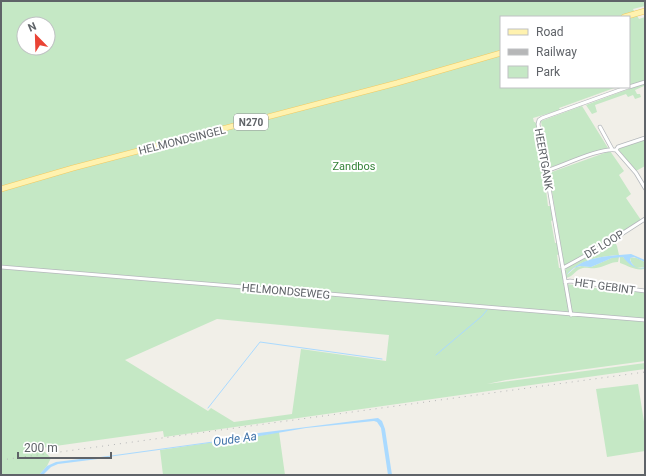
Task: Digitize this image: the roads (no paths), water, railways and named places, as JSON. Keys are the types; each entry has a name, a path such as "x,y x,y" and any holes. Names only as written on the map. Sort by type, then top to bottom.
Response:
{"main road":[{"path":"628,16 645,11"},
{"name":"HELMONDSINGEL","path":"1,189 73,168 354,95 500,53"}],"street":[{"name":"HEERTGANK","path":"630,87 645,82"},
{"name":"HEERTGANK","path":"563,268 538,124 539,120 626,88"},
{"path":"600,127 614,150 636,173 645,188"},
{"path":"546,171 600,152 614,150 618,147 645,138"},
{"name":"DE LOOP","path":"563,268 603,246 645,219"},
{"name":"HELMONDSEWEG","path":"1,267 645,320"},
{"path":"563,268 571,315"},
{"name":"HET GEBINT","path":"565,282 570,281 645,291"}],"water":[{"path":"631,254 645,260 645,262 634,257 630,258 634,266 638,268 632,266 623,257 612,258 591,267 580,266 574,268 566,275 572,269 580,264 596,258"},
{"path":"378,418 382,421 385,429 392,475 388,475 381,428 377,422 374,421 306,428 237,440 235,439 259,433"},
{"path":"96,457 98,459 58,464 51,467 43,475 39,475 47,466 56,462"}],"waterway":[{"path":"436,355 487,310"},
{"path":"208,408 260,342 382,359"},
{"name":"Oude Aa","path":"97,458 235,439"}],"railway":[{"path":"1,460 645,372"}],"park label":[{"name":"Zandbos","path":"354,166"}]}
